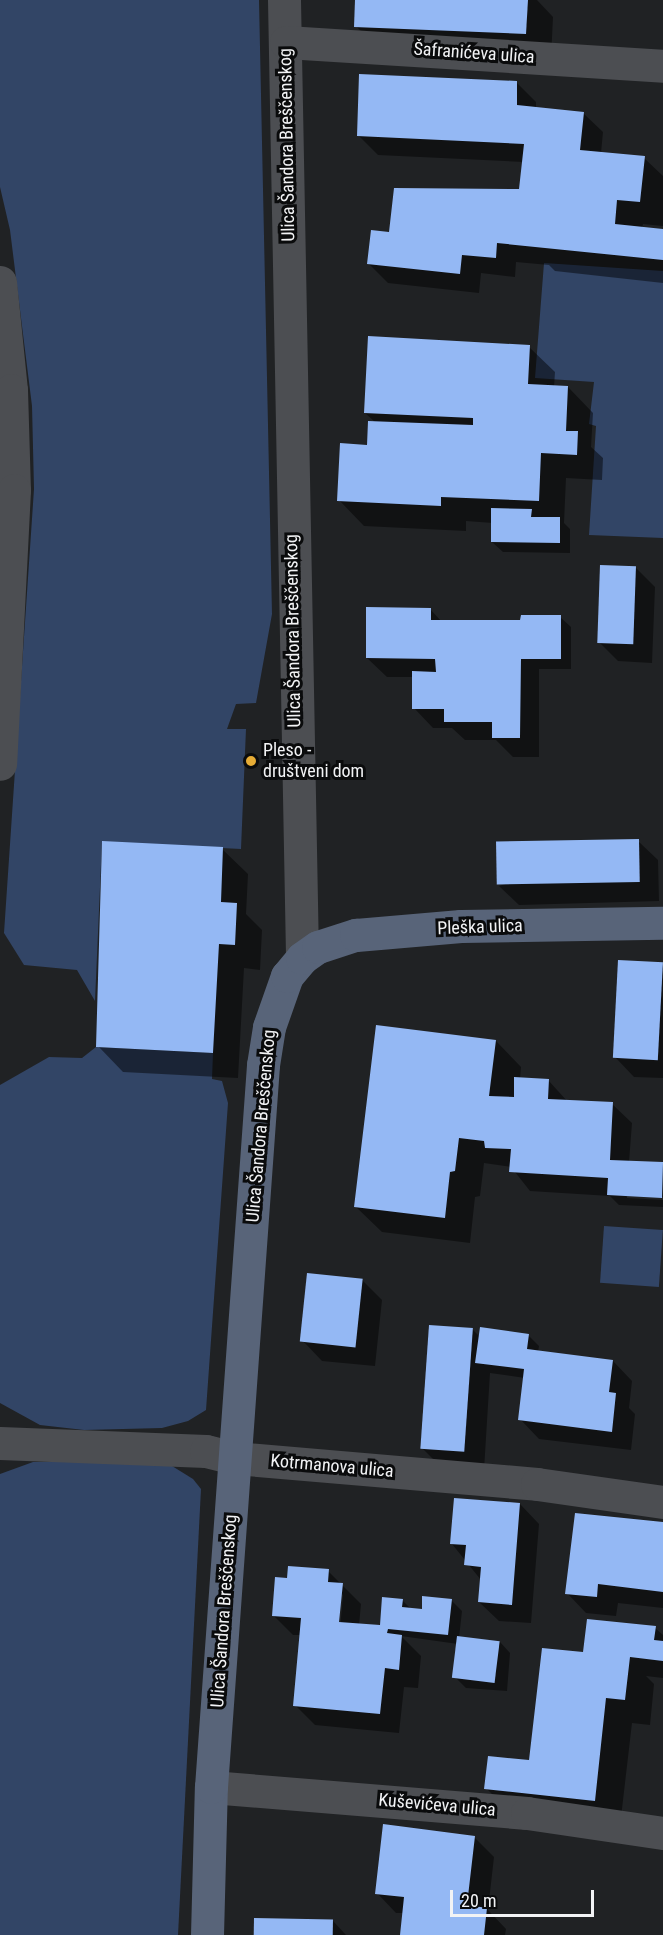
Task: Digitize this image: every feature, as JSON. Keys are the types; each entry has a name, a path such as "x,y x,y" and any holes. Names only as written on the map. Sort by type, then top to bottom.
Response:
{"street":[{"name":"Ulica Šandora Breščenskog","path":"207,1935 211,1787 263,1065 278,997 302,958 294,726 284,0"},
{"name":"Šafranićeva ulica","path":"286,42 663,66"},
{"path":"0,282 11,390 14,490 0,764"},
{"name":"Pleška ulica","path":"302,958 318,947 356,935 461,926 663,923"},
{"name":"Kotrmanova ulica","path":"0,1443 195,1450 235,1458 537,1484 663,1503"},
{"name":"Kuševićeva ulica","path":"211,1787 527,1813 663,1833"}],"shaded area":[{"path":"0,0 259,0 272,614 256,703 236,704 227,729 246,729 241,849 102,842 95,1001 77,970 24,965 4,933 34,489 32,406 10,230 0,187"},
{"path":"544,263 663,271 663,538 589,535 596,426 589,424 594,382 535,378"},
{"path":"96,1047 213,1053 212,1079 222,1081 228,1103 206,1410 188,1421 162,1428 84,1430 40,1425 0,1403 0,1085 49,1057 82,1058"},
{"path":"604,1226 663,1230 659,1287 600,1283"},
{"path":"96,1461 172,1466 193,1479 201,1489 178,1935 0,1935 0,1474 33,1462"}],"building":[{"path":"355,0 528,0 526,34 354,27"},
{"path":"359,74 517,81 517,105 584,112 580,150 645,156 640,202 617,200 615,224 663,229 663,260 497,243 496,258 462,255 460,274 367,264 371,230 389,232 394,188 519,189 524,144 357,136"},
{"path":"368,336 530,345 528,384 568,386 566,431 578,431 577,455 541,453 539,501 441,497 441,506 337,501 340,443 367,445 368,421 473,425 473,418 364,413"},
{"path":"491,508 532,509 531,517 560,517 560,543 491,542"},
{"path":"600,565 636,566 633,644 597,643"},
{"path":"366,607 431,608 431,620 520,620 521,615 561,615 561,659 521,659 520,738 492,738 492,722 444,722 444,709 412,709 412,671 436,672 435,659 366,658"},
{"path":"639,839 640,882 497,884 496,841"},
{"path":"102,841 223,847 221,902 237,903 235,945 219,944 213,1053 96,1047"},
{"path":"618,960 663,962 658,1060 613,1058"},
{"path":"376,1025 496,1040 489,1096 514,1097 514,1077 549,1079 548,1099 613,1102 610,1160 663,1162 662,1198 607,1195 608,1178 509,1172 511,1149 485,1148 484,1141 459,1138 455,1171 450,1172 445,1218 354,1207"},
{"path":"307,1273 363,1279 355,1347 300,1342"},
{"path":"429,1325 473,1328 464,1452 420,1449"},
{"path":"480,1327 529,1334 527,1349 613,1360 609,1392 616,1393 612,1432 518,1420 524,1369 475,1363"},
{"path":"454,1498 520,1503 512,1605 478,1602 481,1567 464,1565 466,1545 450,1544"},
{"path":"575,1513 663,1522 663,1592 598,1584 597,1597 565,1594"},
{"path":"288,1566 329,1569 328,1582 343,1583 339,1622 380,1625 382,1597 403,1599 402,1607 422,1609 422,1596 452,1599 448,1635 388,1629 387,1633 402,1635 399,1670 385,1668 380,1714 293,1706 301,1618 272,1616 275,1577 287,1578"},
{"path":"587,1619 656,1626 654,1640 663,1641 663,1661 630,1657 625,1700 606,1698 595,1801 484,1789 488,1756 529,1760 542,1648 583,1652"},
{"path":"457,1636 500,1641 495,1683 452,1678"},
{"path":"383,1824 475,1836 467,1905 487,1908 484,1935 400,1935 404,1897 375,1894"},
{"path":"254,1918 333,1919 333,1935 254,1935"}],"place":[{"name":"Pleso - društveni dom","path":"251,761"}]}
